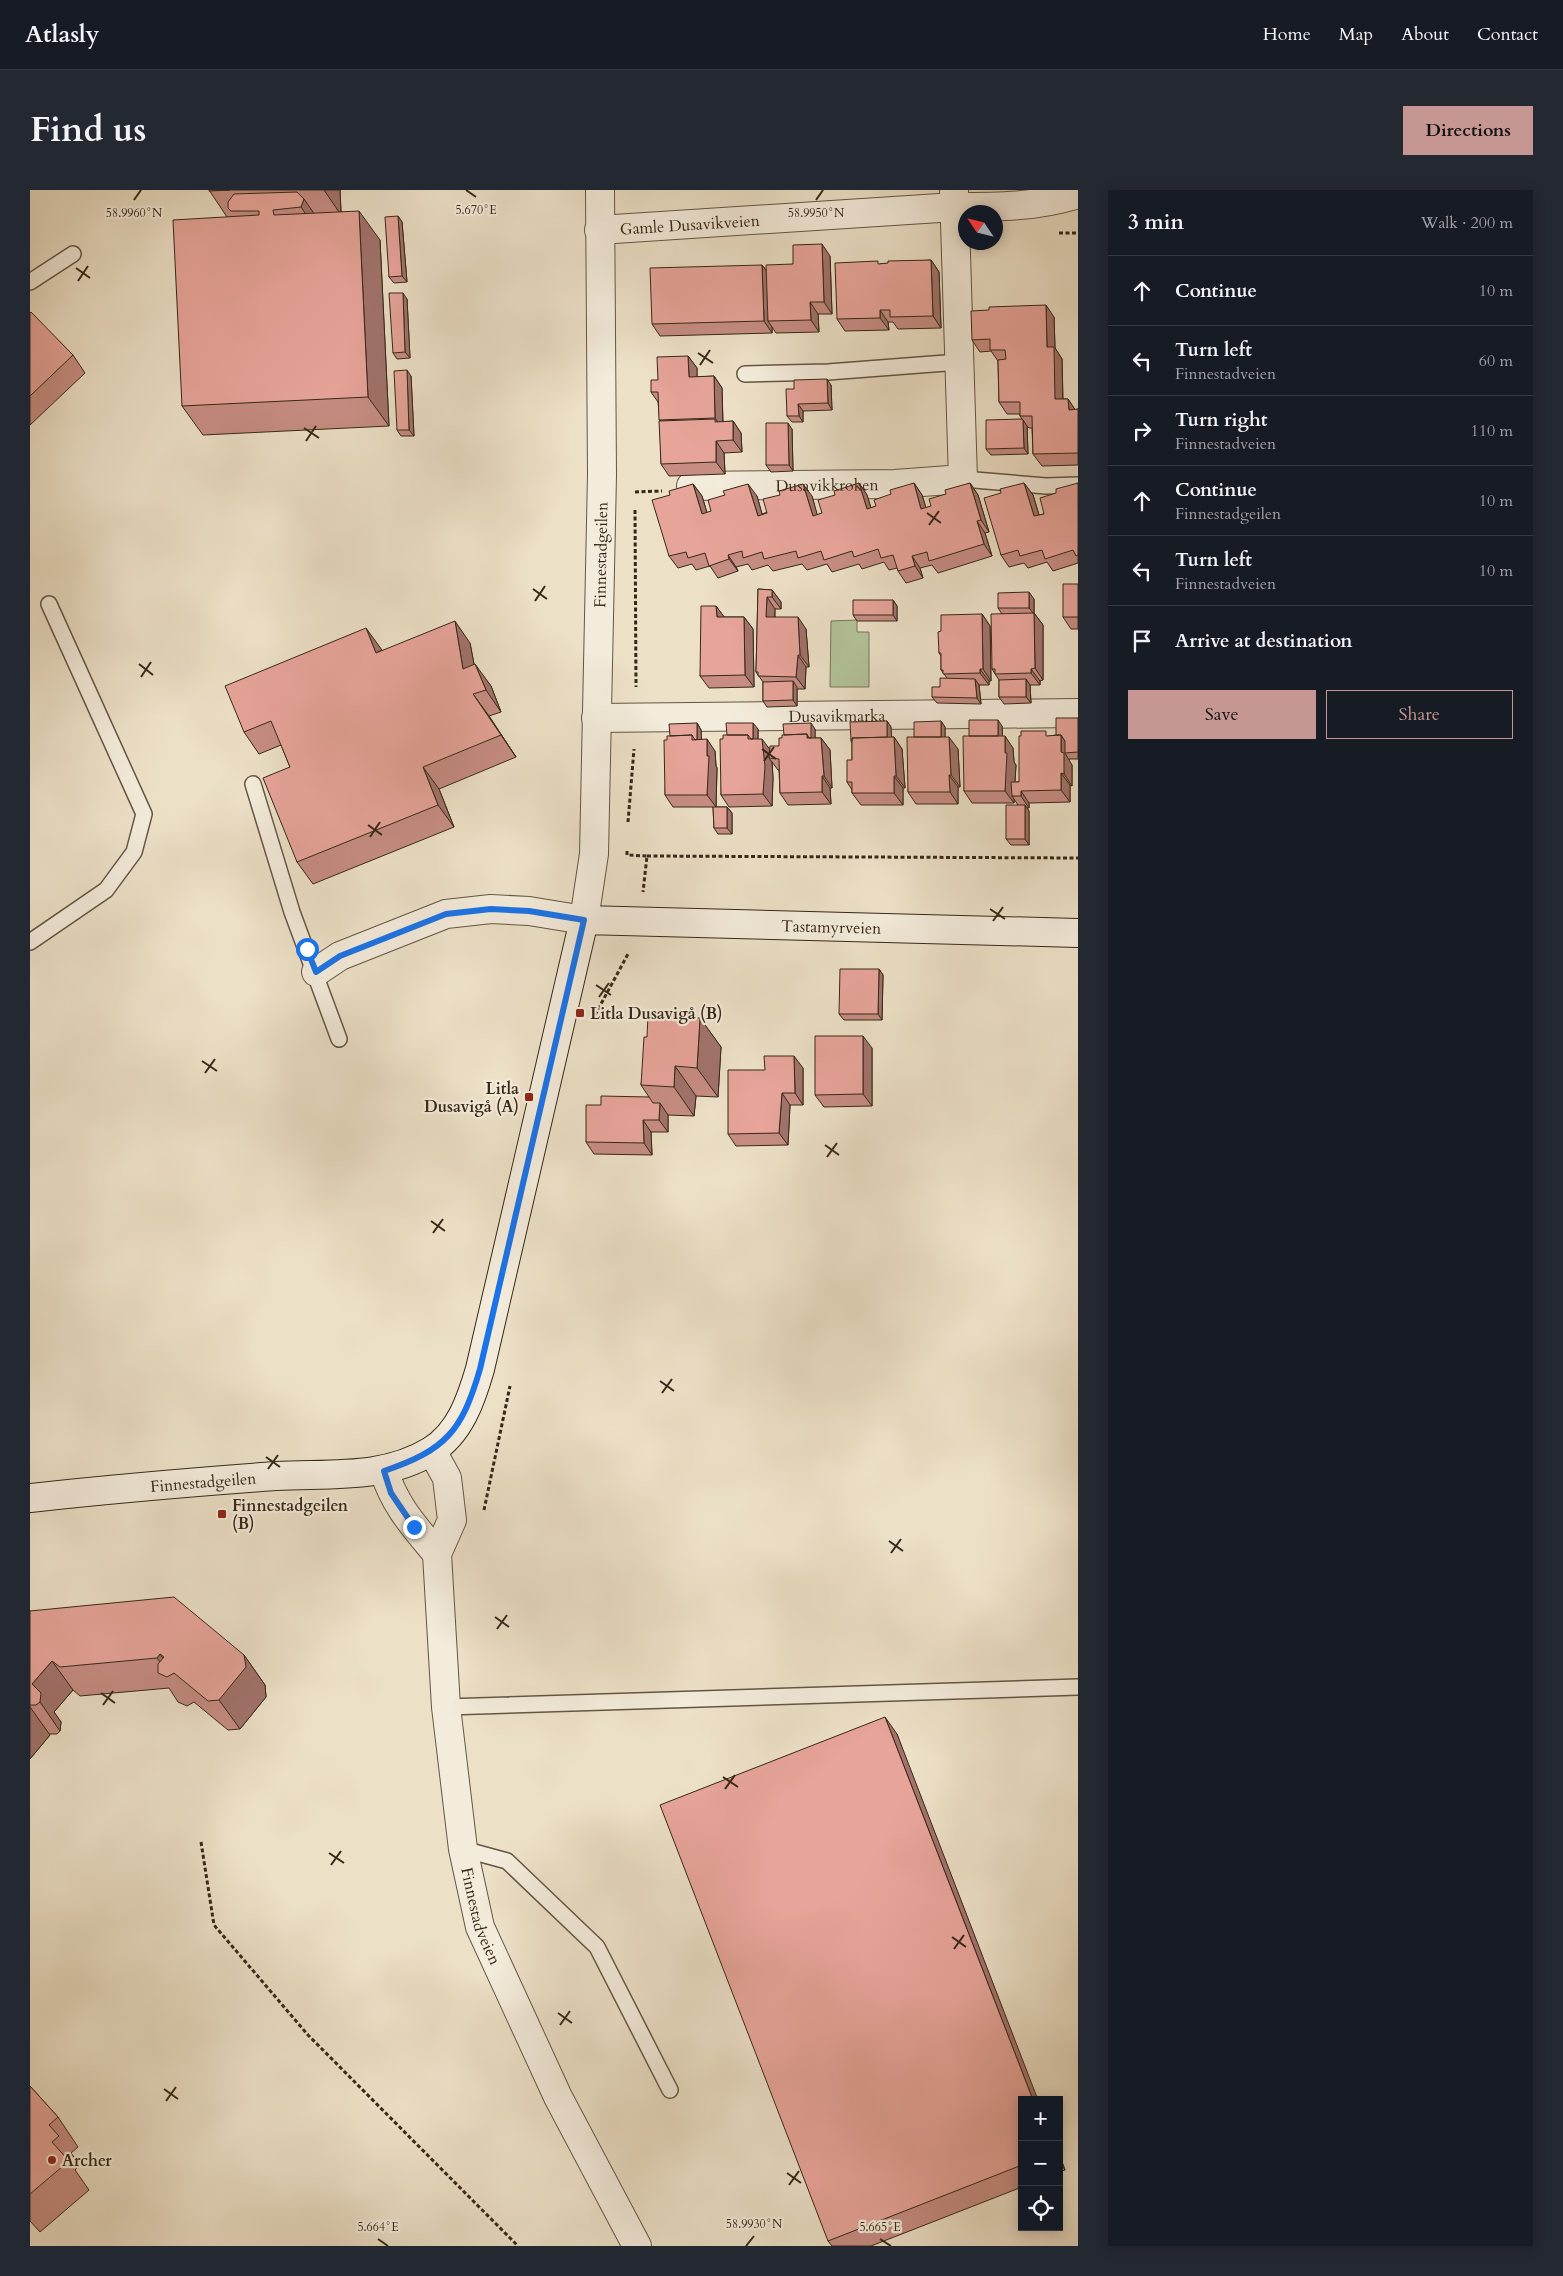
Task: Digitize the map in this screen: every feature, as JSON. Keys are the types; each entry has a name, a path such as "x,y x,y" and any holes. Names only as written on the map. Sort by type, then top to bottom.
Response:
{"street":[{"name":"Finnestadgeilen","path":"584,920 594,854 602,475 600,190"},
{"name":"Gamle Dusavikveien","path":"599,230 954,199 1005,207 1050,203 1078,194"},
{"path":"954,199 963,479"},
{"name":"Dusavikkroken","path":"691,486 895,484 963,479"},
{"name":"Dusavikmarka","path":"596,718 1078,713"},
{"path":"316,972 340,956 446,914 491,909 529,911 584,920 480,1369 470,1402 456,1427 432,1451"},
{"name":"Tastamyrveien","path":"584,920 1078,933"},
{"name":"Finnestadgeilen","path":"30,1498 276,1476 384,1471 408,1463 432,1451"},
{"name":"Finnestadveien","path":"432,1451 447,1478 452,1520 437,1554 446,1707 463,1849 480,1927 558,2097 637,2246"},
{"path":"384,1471 391,1493 414,1527 437,1554"}],"lane":[{"path":"30,282 73,254"},
{"path":"745,374 828,372 960,362"},
{"name":"Dusavikkroken","path":"963,479 1046,486 1078,485"},
{"path":"30,942 106,890 134,852 144,814 49,604"},
{"path":"253,784 292,912 316,972 339,1039"},
{"path":"446,1707 1078,1687"},
{"path":"463,1849 507,1861 597,1947 670,2090"}],"path":[{"path":"634,482 636,695"},
{"path":"628,829 634,744"},
{"path":"628,846 627,854 647,856 1078,858"},
{"path":"642,900 647,856"},
{"path":"201,1842 214,1926 308,2035 518,2246"}],"green space":[{"path":"857,620 857,632 869,632 869,687 830,687 831,621"}],"building":[{"path":"297,192 304,199 301,207 273,210 274,215 359,211 368,397 182,406 173,220 259,215 259,211 231,211 228,208 228,202 234,194"},
{"path":"398,216 402,276 389,277 385,217"},
{"path":"822,244 824,302 810,302 811,320 768,321 766,265 793,264 793,245"},
{"path":"931,260 933,316 890,317 890,310 880,310 880,318 837,319 835,263 878,261 878,264 888,263 888,261"},
{"path":"762,265 764,321 652,324 650,268"},
{"path":"389,293 403,293 405,352 393,353"},
{"path":"1046,305 1047,347 1054,347 1055,399 1068,399 1069,410 1078,409 1078,453 1033,454 1032,416 1020,416 1020,402 999,402 998,360 1006,359 1005,350 990,350 990,339 972,340 971,311 989,310 989,307"},
{"path":"30,313 73,355 30,396"},
{"path":"688,356 689,377 714,376 715,418 659,420 658,392 651,392 651,380 658,380 657,357"},
{"path":"407,370 409,430 397,430 394,371"},
{"path":"827,379 828,403 798,404 799,416 787,416 786,389 794,389 794,380"},
{"path":"715,419 715,422 733,421 733,440 716,441 716,462 661,464 659,421"},
{"path":"1022,419 1024,448 986,449 986,420"},
{"path":"766,423 788,423 789,465 766,465"},
{"path":"859,483 867,509 876,506 874,500 891,494 890,490 914,483 921,509 931,506 929,499 946,494 945,490 970,483 981,520 977,521 984,544 929,561 927,552 912,556 915,566 898,571 893,555 881,558 878,549 854,557 852,551 824,560 821,551 798,558 796,551 764,559 762,552 743,558 742,551 728,555 729,559 709,566 705,553 688,558 686,552 669,556 652,500 670,495 669,491 693,484 702,514 711,511 708,500 725,495 723,491 748,484 758,516 767,513 763,499 780,495 779,491 803,484 813,516 822,513 818,500 835,495 834,491"},
{"path":"1024,483 1034,516 1044,514 1040,498 1056,493 1056,489 1078,483 1078,555 1076,556 1073,550 1045,559 1042,550 1020,556 1018,550 1001,555 984,498 1001,493 1000,489"},
{"path":"1063,584 1078,584 1078,617 1063,617"},
{"path":"758,589 772,590 772,597 767,597 766,617 798,617 800,655 798,655 796,677 758,676 758,672 756,672"},
{"path":"1029,592 1029,608 998,608 998,593"},
{"path":"853,600 893,600 893,615 853,615"},
{"path":"701,606 716,606 717,617 744,617 745,675 700,676"},
{"path":"1034,613 1035,668 1031,669 1031,673 995,674 995,669 992,669 991,614"},
{"path":"982,614 983,669 980,669 980,673 943,674 943,670 941,670 938,632 941,631 941,615"},
{"path":"455,621 463,669 475,664 486,690 473,694 501,735 423,767 438,805 297,862 263,778 290,767 271,721 244,732 225,686 366,628 376,653"},
{"path":"940,678 975,679 977,698 932,697 932,687 940,687"},
{"path":"1026,679 1026,697 999,697 999,680"},
{"path":"793,681 793,700 763,701 763,682"},
{"path":"1056,718 1078,718 1078,752 1065,753 1065,741 1061,735 1056,735"},
{"path":"969,720 998,720 998,736 969,736"},
{"path":"887,721 887,737 852,738 851,741 850,722"},
{"path":"941,721 941,737 914,737 914,722"},
{"path":"697,723 697,739 695,740 692,735 670,736 669,724"},
{"path":"726,723 753,723 753,739 748,735 727,735"},
{"path":"811,723 811,738 807,734 784,735 783,724"},
{"path":"1021,731 1046,731 1046,736 1061,735 1061,752 1064,753 1064,774 1061,773 1061,790 1021,791 1021,796 1012,796 1011,782 1019,782 1019,736 1021,736"},
{"path":"807,734 807,738 821,738 824,776 822,776 822,792 780,793 779,759 769,758 770,746 779,746 779,738 782,738 782,735"},
{"path":"692,735 692,740 707,739 707,756 709,756 707,795 665,795 664,740 667,740 667,736"},
{"path":"723,735 748,735 748,739 762,739 765,766 763,794 721,795 720,739 723,739"},
{"path":"963,736 1005,736 1005,753 1007,753 1005,791 964,791"},
{"path":"894,737 896,776 894,776 894,793 852,793 852,782 847,782 847,760 852,760 852,738"},
{"path":"907,737 949,737 950,792 908,792"},
{"path":"1006,805 1025,805 1025,839 1006,839"},
{"path":"713,807 727,807 727,828 714,828"},
{"path":"840,969 879,969 878,1014 839,1014"},
{"path":"648,1016 700,1018 697,1068 675,1066 674,1087 641,1085 644,1037 647,1037"},
{"path":"815,1036 863,1036 863,1094 815,1095"},
{"path":"764,1056 794,1056 795,1093 782,1093 779,1133 728,1134 728,1070 765,1070"},
{"path":"601,1096 649,1097 653,1103 660,1103 659,1120 643,1120 644,1143 586,1142 586,1105 601,1105"},
{"path":"174,1597 244,1655 246,1667 219,1700 208,1701 174,1673 167,1677 158,1673 158,1664 164,1657 160,1654 157,1658 60,1667 52,1661 32,1684 41,1693 40,1702 36,1705 30,1705 30,1611"},
{"path":"885,1717 1031,2096 1018,2096 1018,2167 828,2241 660,1805"},
{"path":"30,2086 58,2117 49,2125 59,2136 52,2142 69,2161 30,2194"}],"place":[{"name":"Litla Dusavigå (B)","path":"580,1013"},
{"name":"Litla Dusavigå (A)","path":"529,1097"},
{"name":"Finnestadgeilen (B)","path":"222,1514"},
{"name":"Archer","path":"52,2160"}],"route":[{"path":"307,949 316,972 340,956 446,914 491,909 529,911 584,920 561,1026 480,1369 470,1402 456,1427 432,1451 408,1463 384,1471 391,1493 414,1527"}]}
